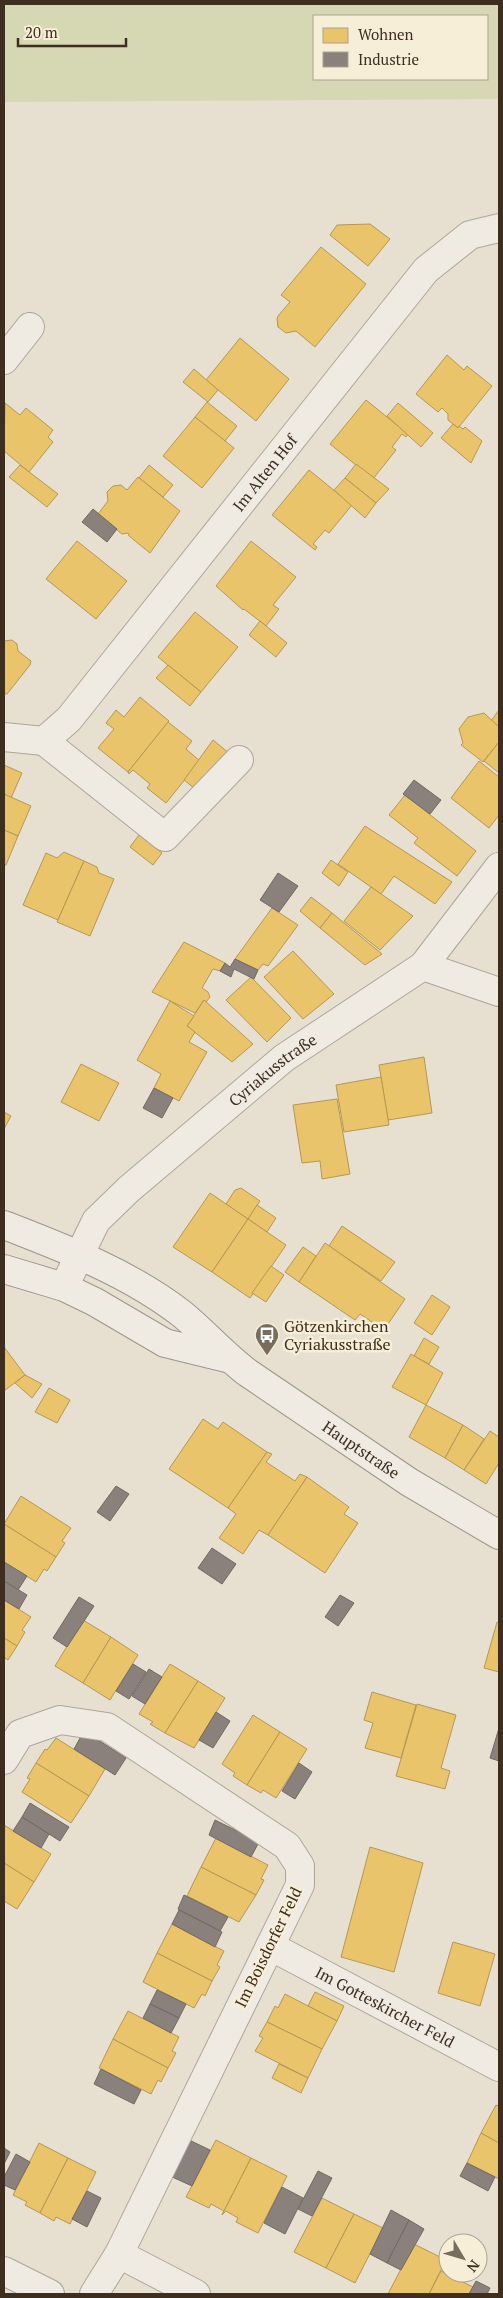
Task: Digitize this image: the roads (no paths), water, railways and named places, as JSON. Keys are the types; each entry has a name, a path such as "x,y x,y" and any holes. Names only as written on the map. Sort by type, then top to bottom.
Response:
{"street":[{"name":"Im Alten Hof","path":"44,741 69,719 426,270 470,235 499,228"},
{"path":"4,360 30,327"},
{"path":"4,737 44,741 165,837 239,760"},
{"name":"Cyriakusstraße","path":"64,1287 96,1221 129,1189 284,1058 423,966 499,868"},
{"path":"423,966 499,992"},
{"name":"Hauptstraße","path":"4,1225 79,1254 121,1275 163,1301 183,1315 227,1358 409,1482 499,1535"},
{"name":"Hauptstraße","path":"4,1269 64,1287 95,1302 165,1343 227,1358"},
{"name":"Im Boisdorfer Feld","path":"4,1760 20,1734 60,1720 107,1727 287,1846 300,1866 300,1885 119,2254 94,2294"},
{"name":"Im Gotteskircher Feld","path":"270,1946 499,2067"},
{"path":"119,2254 196,2294"},
{"path":"4,2271 50,2294"}],"place":[{"name":"Götzenkirchen Cyriakusstraße","path":"267,1356"}]}
